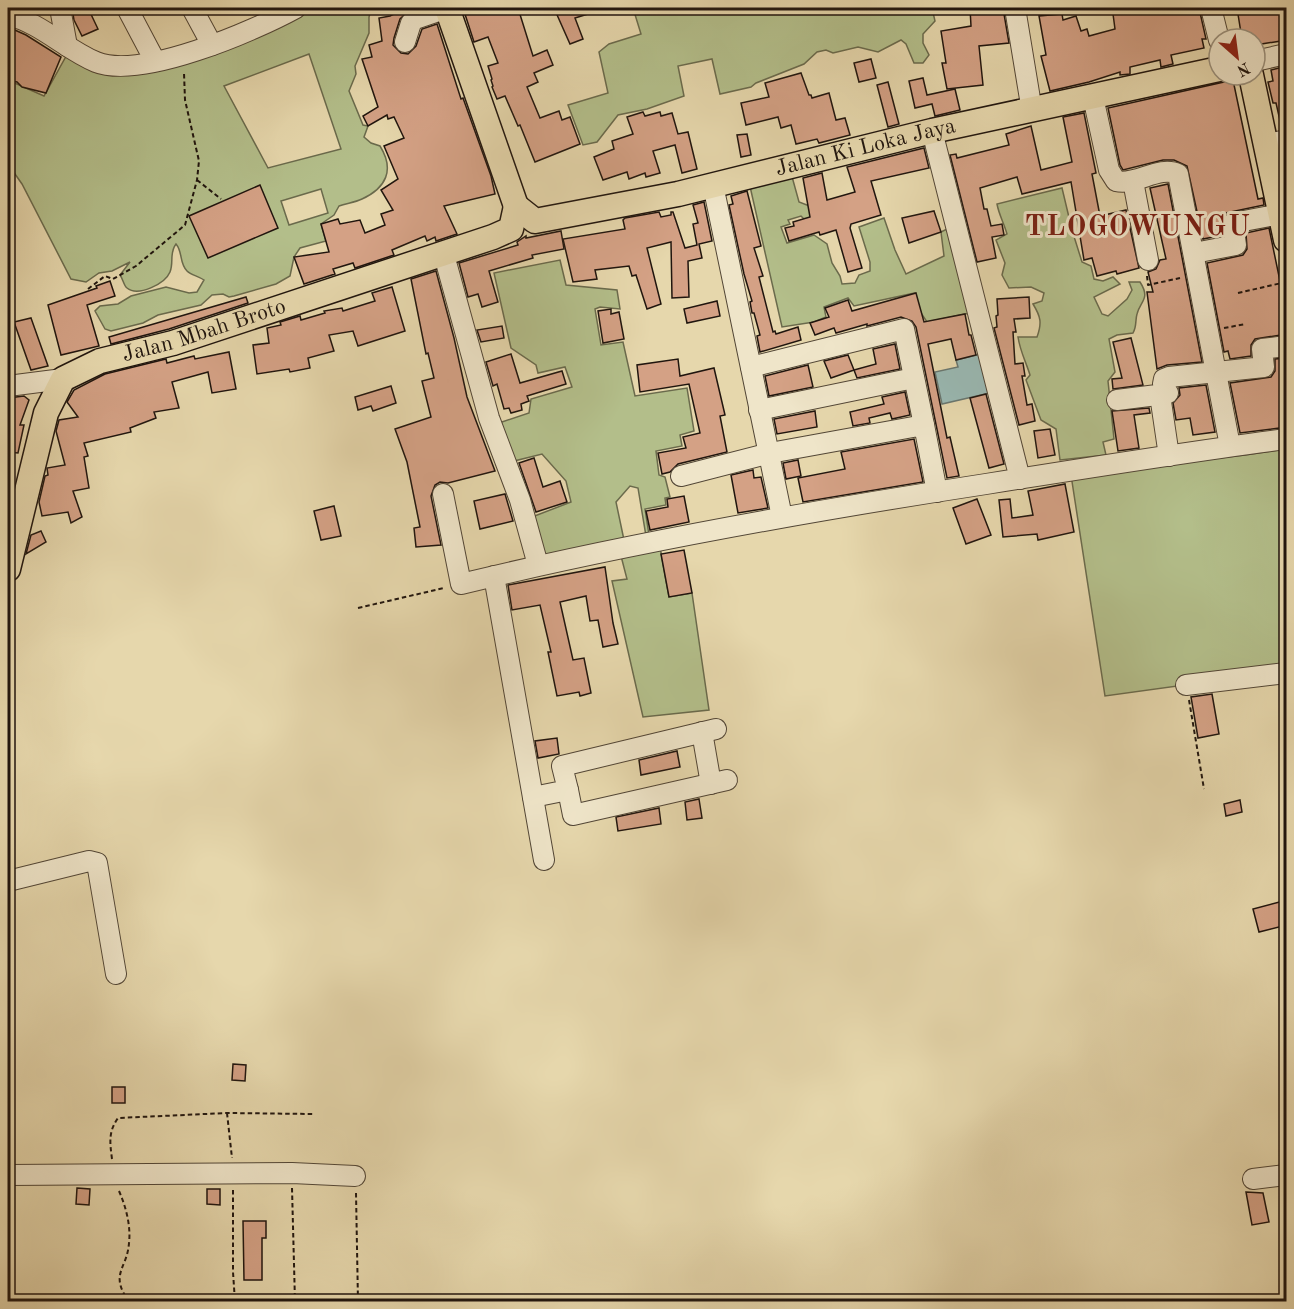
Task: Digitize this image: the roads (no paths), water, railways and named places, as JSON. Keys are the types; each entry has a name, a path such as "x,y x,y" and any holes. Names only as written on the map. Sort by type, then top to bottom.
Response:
{"main road":[{"path":"447,8 514,217"},
{"name":"Jalan Ki Loka Jaya","path":"514,217 536,220 713,185 932,132 1207,72"},
{"path":"1256,87 1277,142 1281,214 1287,240"},
{"name":"Jalan Mbah Broto","path":"63,379 100,362 173,342 444,255 494,237 514,217"},
{"path":"8,569 46,413 63,379"}],"street":[{"path":"60,8 67,46"},
{"path":"127,8 155,61"},
{"path":"192,8 212,45"},
{"path":"8,15 28,21 97,62 109,66 133,66 182,55 212,45 273,21 296,8"},
{"path":"405,42 408,28 416,19 447,8"},
{"path":"1015,8 1032,111"},
{"path":"1211,8 1216,27"},
{"path":"1267,58 1285,54"},
{"path":"1093,97 1109,170 1116,181 1173,172 1178,174 1230,446"},
{"path":"932,132 1020,478"},
{"path":"1142,178 1148,260"},
{"path":"713,185 782,517"},
{"path":"1194,253 1236,245 1233,223 1281,214"},
{"path":"444,255 489,418 520,500 538,565"},
{"path":"751,367 904,329 937,492"},
{"path":"1117,400 1168,393 1163,384 1164,379 1169,377 1264,367 1262,349 1287,346"},
{"path":"759,410 914,378"},
{"path":"8,386 63,379"},
{"path":"1160,395 1168,456"},
{"path":"681,476 770,453 924,425"},
{"path":"443,494 461,584 538,565 782,517 1020,478 1287,439"},
{"path":"494,576 544,860"},
{"path":"1186,685 1287,673"},
{"path":"709,731 719,782 573,815 568,790 562,766 709,731"},
{"path":"533,798 568,790"},
{"path":"8,880 89,861 97,863 116,974"},
{"path":"8,1175 292,1173 355,1176"},
{"path":"1253,1179 1287,1175"}],"water":[{"path":"985,353 994,392 942,404 935,372 958,367 956,360"}],"district":[{"name":"TLOGOWUNGU","path":"1138,228"}]}
